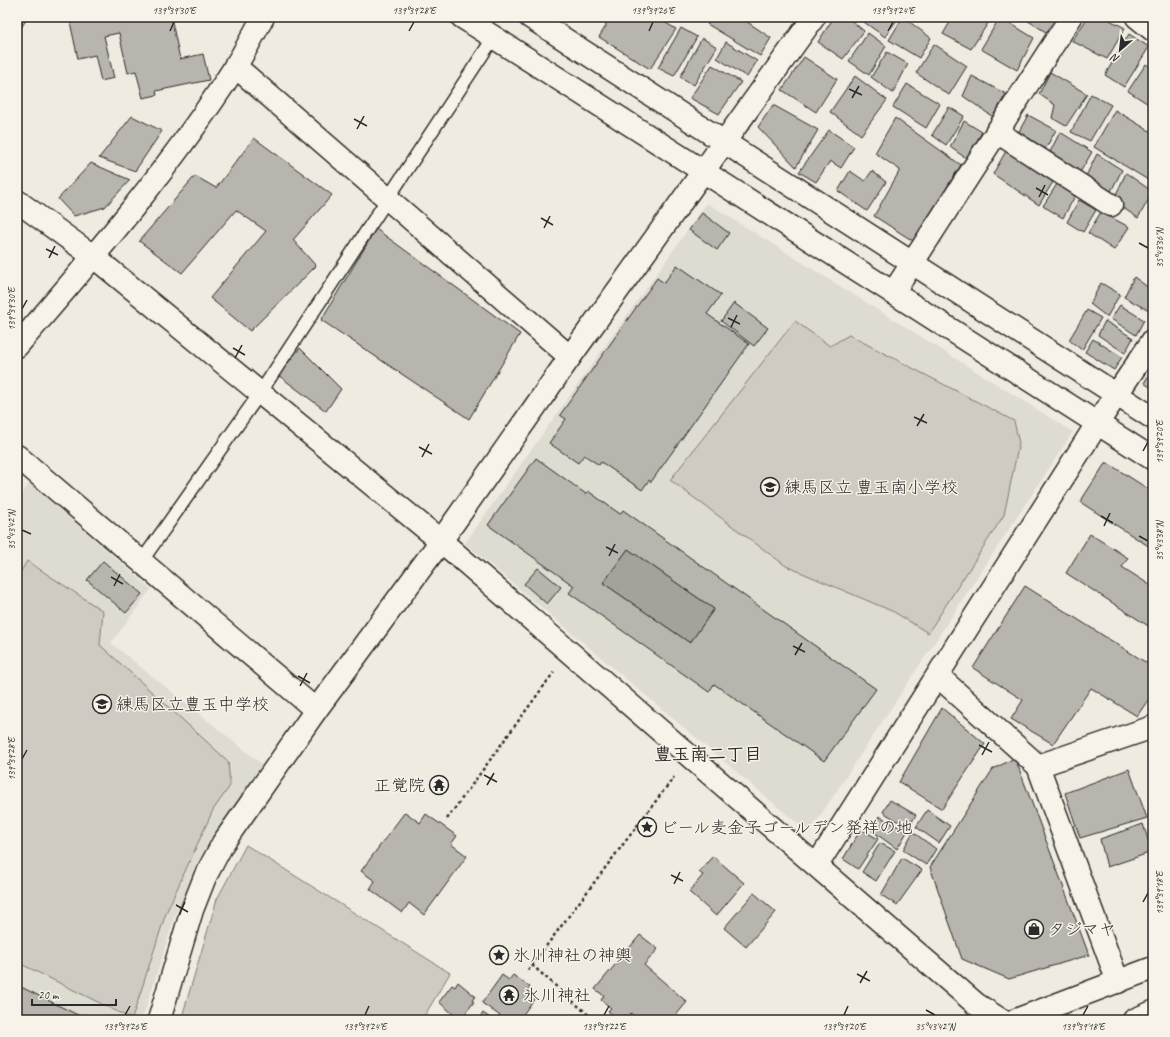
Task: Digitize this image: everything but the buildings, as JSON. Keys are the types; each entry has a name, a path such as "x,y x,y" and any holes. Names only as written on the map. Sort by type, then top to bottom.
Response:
{"street":[{"path":"17,346 94,258 164,169 236,66 263,17"},
{"path":"462,17 1153,459"},
{"path":"530,17 1153,418"},
{"path":"159,1020 192,910 205,877 224,843 316,710 441,541 570,357 814,17"},
{"path":"893,293 1071,17"},
{"path":"1137,17 1153,30"},
{"path":"236,66 570,357"},
{"path":"997,132 1111,205"},
{"path":"17,201 94,258 441,541 976,1004 1001,1020"},
{"path":"817,866 1097,424 1153,340"},
{"path":"17,456 316,710"},
{"path":"938,676 1038,766 1118,982"},
{"path":"1038,766 1153,727"},
{"path":"1016,1020 1153,968"},
{"path":"1134,1020 1153,1012"}],"lane":[{"path":"141,562 260,392 494,37"}],"path":[{"path":"447,819 554,671"},
{"path":"528,970 675,774"},
{"path":"532,965 594,1020"}],"shaded area":[{"name":"練馬区立 豊玉南小学校","path":"707,203 1073,432 809,833 465,543"},
{"path":"795,321 830,346 849,335 1014,421 1019,443 1004,515 928,633 894,612 786,566 670,480"},
{"name":"練馬区立豊玉中学校","path":"30,483 151,589 111,643 264,766 207,845 175,916 142,1020 17,1020 17,499"},
{"path":"628,549 714,609 690,643 603,583"},
{"name":"練馬区立豊玉中学校","path":"27,561 103,611 100,645 228,761 230,786 213,810 166,913 132,1019 17,962 17,578"},
{"path":"246,845 450,973 422,1020 181,1020 217,899"}],"place":[{"name":"練馬区立 豊玉南小学校","path":"770,487"},
{"name":"練馬区立豊玉中学校","path":"102,704"},
{"name":"正覚院","path":"439,785"},
{"name":"ビール麦金子ゴールデン発祥の地","path":"647,827"},
{"name":"タジマヤ","path":"1034,929"},
{"name":"氷川神社の神輿","path":"499,955"},
{"name":"氷川神社","path":"509,995"}],"district":[{"name":"豊玉南二丁目","path":"708,754"}]}
